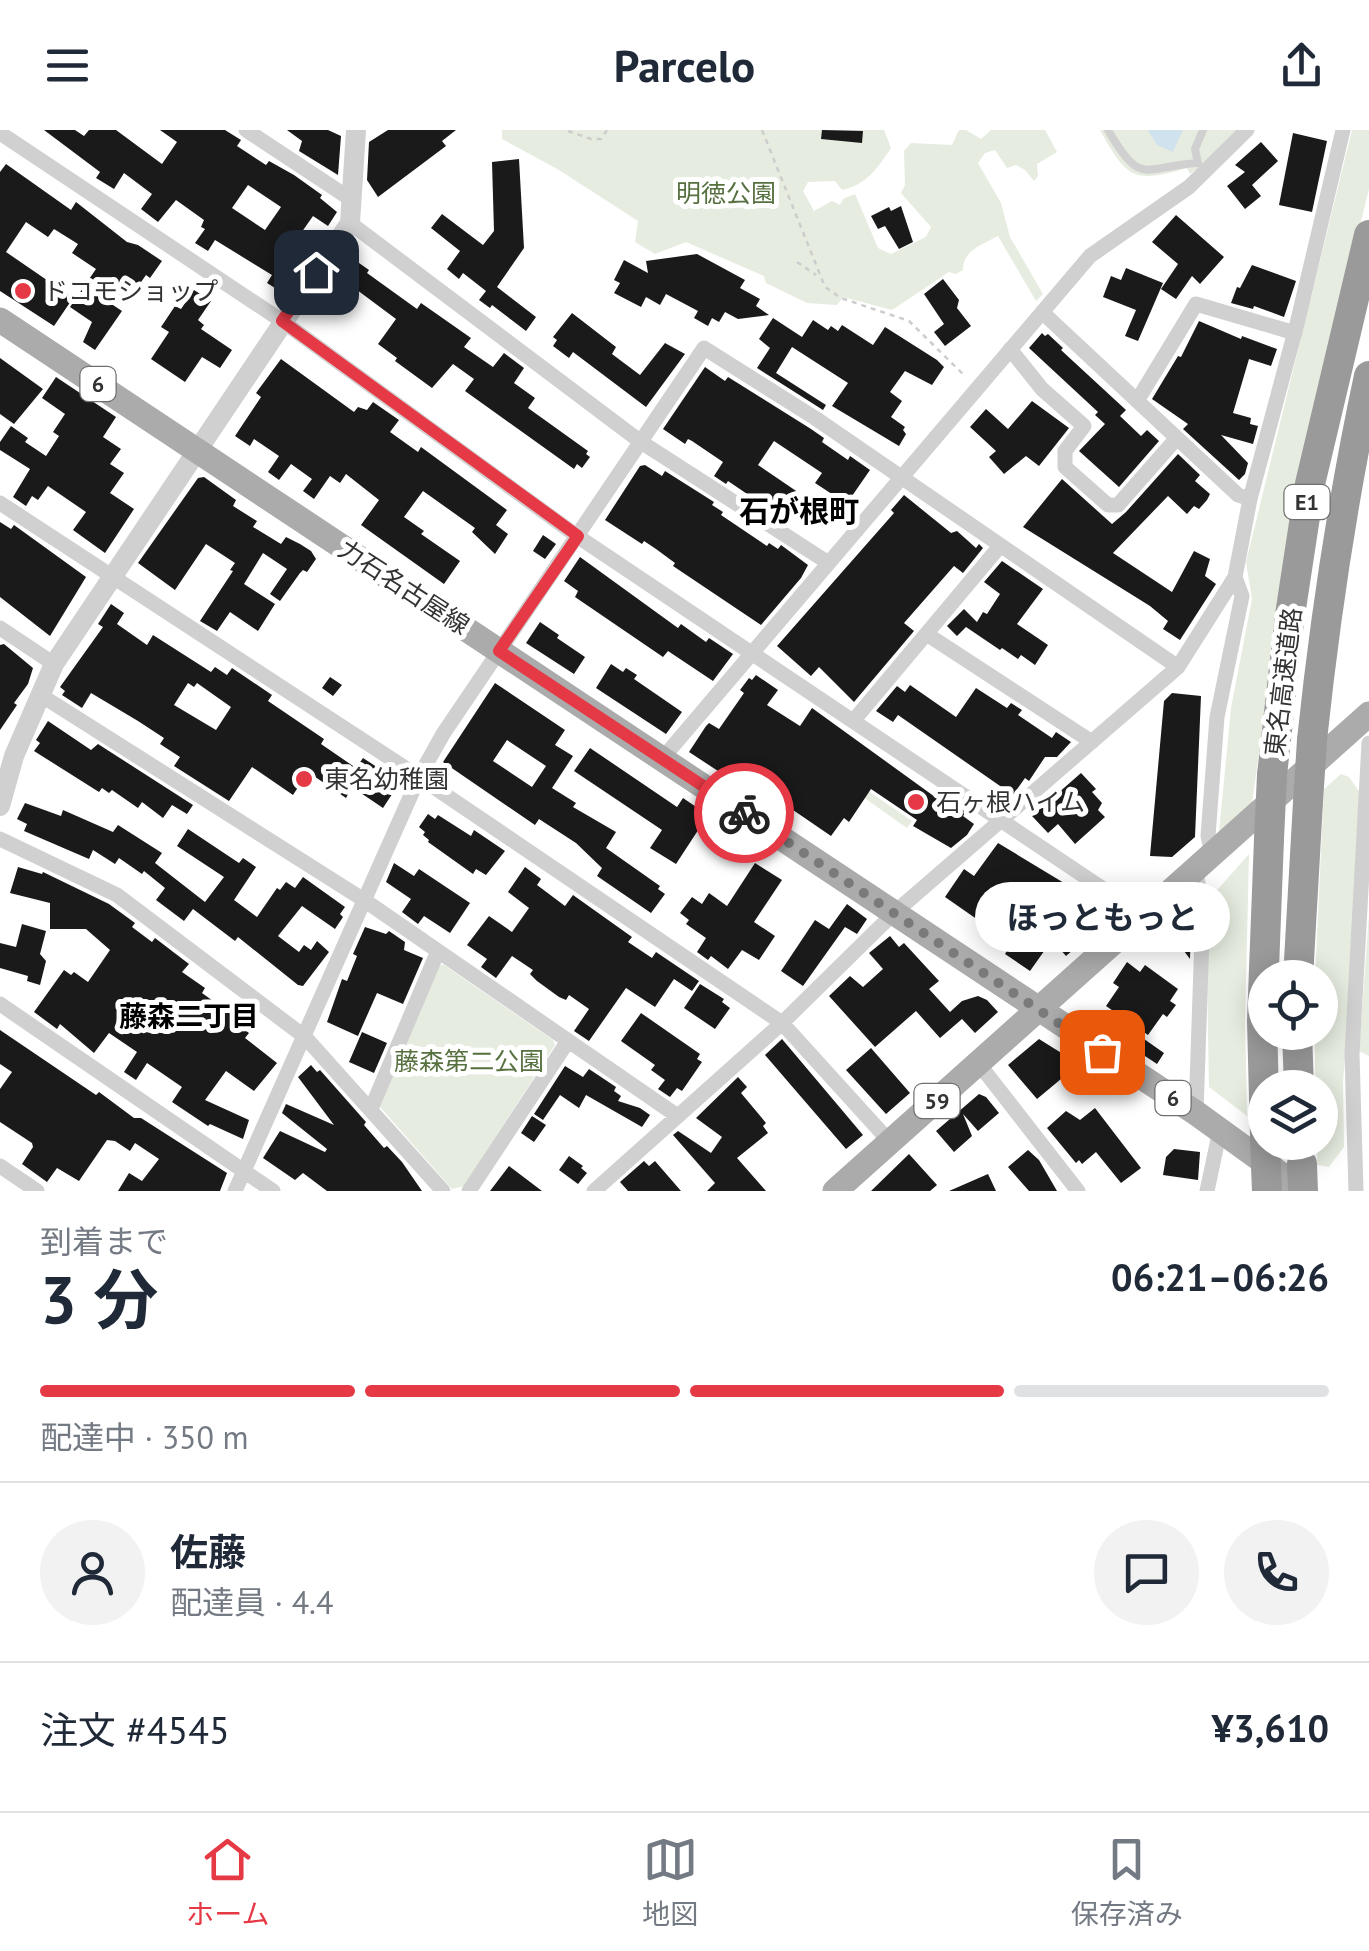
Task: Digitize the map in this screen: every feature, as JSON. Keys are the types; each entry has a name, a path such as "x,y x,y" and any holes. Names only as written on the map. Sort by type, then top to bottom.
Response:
{"highway":[{"name":"東名高速道路","path":"1263,1070 1272,775 1290,615 1310,484 1369,235"},
{"name":"東名高速道路","path":"1299,960 1312,740 1324,620 1369,376"},
{"name":"東名高速道路","path":"1266,1160 1267,1191"}],"main road":[{"name":"力石名古屋線","path":"0,320 1038,1011 1220,1130 1302,1172"},
{"name":"59","path":"835,1191 1369,714"}],"street":[{"path":"246,130 352,200"},
{"path":"0,806 14,756 54,664 350,222 356,130"},
{"path":"662,758 1090,256 1190,186 1200,168 1247,130"},
{"path":"594,1191 782,1023 894,912 1178,667 1235,577 1250,499 1295,333 1343,130"},
{"path":"0,133 282,321 578,536 1142,914"},
{"path":"350,222 640,442 828,562"},
{"path":"1137,401 1196,304 1295,333"},
{"path":"1042,312 1238,495 1250,499"},
{"path":"235,1191 419,777 443,734 704,348 901,476 1178,667"},
{"path":"1010,349 1042,389 1084,426 1065,451 1065,467 1108,505 1118,505 1176,439"},
{"path":"0,503 419,777 782,1023 890,1142"},
{"path":"854,720 1000,546"},
{"path":"1196,1113 1204,862 1217,717 1242,596 1235,577"},
{"path":"0,628 54,664"},
{"path":"928,635 1092,742"},
{"path":"39,694 364,900 676,1115"},
{"path":"1356,1191 1369,744"},
{"path":"0,839 118,895 306,1037 443,1191"},
{"path":"371,1109 438,951"},
{"path":"0,1004 273,1191"},
{"path":"470,1191 568,1041"},
{"path":"979,1064 1078,1191"},
{"path":"1208,1191 1220,1130"},
{"path":"0,1166 37,1191"}],"lane":[{"path":"1108,130 1124,158 1137,168 1154,172 1200,168 1194,149 1203,130"}],"path":[{"path":"568,131 591,140 602,139 607,130"},
{"path":"762,130 825,287 840,298 910,321 977,388"},
{"path":"797,262 820,277"}],"green space":[{"name":"明徳公園","path":"502,130 884,130 891,148 865,180 842,190 835,181 808,182 803,191 814,211 832,201 840,205 843,199 855,194 878,248 891,254 926,237 931,227 901,193 905,185 904,151 911,143 952,145 959,130 981,139 991,130 1045,130 1057,152 1037,164 1038,176 1034,181 1016,165 1007,168 995,150 985,153 978,163 1001,203 1010,237 1043,294 1036,301 998,236 970,253 963,270 949,272 892,310 843,297 837,305 807,303 766,283 764,276 686,242 655,254 635,242 638,221 502,139"},
{"path":"1100,130 1237,130 1190,174 1187,168 1142,176 1125,167"},
{"path":"1352,130 1369,130 1369,189 1325,365 1292,522 1252,803 1219,833 1231,708 1252,599 1246,562"},
{"path":"1341,774 1349,777 1360,793 1357,901 1343,1083 1344,1147 1338,1155 1338,1070 1315,1070 1315,1050 1338,1050 1338,960 1316,960 1324,789"},
{"path":"861,786 912,821 907,828 856,792"},
{"path":"1249,854 1247,1116 1209,1087 1207,971 1212,896"},
{"path":"1369,915 1369,1056 1359,1051"},
{"name":"藤森第二公園","path":"437,965 444,965 555,1045 464,1186 452,1189 380,1107"},
{"path":"1317,1160 1334,1160 1329,1167 1317,1165"}],"water":[{"path":"1148,130 1183,130 1173,152 1157,145"}],"building":[{"path":"44,130 75,130 84,136 89,130 116,130 162,164 177,142 160,130 225,130 241,140 237,146 266,165 269,161 294,175 322,195 320,198 337,212 328,226 313,216 299,236 313,246 283,293 267,283 272,275 215,240 208,251 195,243 205,229 201,227 204,220 176,200 158,222 141,209 152,194 124,173 114,189 96,178 100,172","holes":["248,185 281,207 265,230 232,208"]},
{"path":"287,130 328,130 341,136 338,175 299,151 302,141"},
{"path":"388,130 456,130 442,141 446,146 378,197 367,180 369,142"},
{"path":"822,130 863,131 862,143 821,139"},
{"path":"1293,133 1327,141 1312,212 1279,205"},
{"path":"1261,142 1278,161 1252,185 1261,196 1245,209 1227,186 1245,172 1235,165"},
{"path":"519,159 524,248 497,287 536,317 526,331 479,300 486,291 463,273 459,279 447,269 460,251 431,228 442,214 483,245 494,231 492,162"},
{"path":"6,164 71,210 76,202 127,242 162,261 150,278 146,275 139,285 130,279 113,305 122,311 95,350 83,342 92,322 70,307 96,269 72,253 78,244 54,229 48,237 26,222 6,252 73,298 54,326 0,291 0,172"},
{"path":"901,206 913,242 899,249 885,226 878,229 871,216"},
{"path":"1176,215 1224,257 1200,284 1192,276 1176,299 1161,289 1178,264 1152,242"},
{"path":"697,254 745,280 740,288 760,299 756,306 769,315 738,319 725,312 719,322 712,318 708,326 694,318 698,311 666,294 660,305 646,297 641,307 614,293 620,283 614,280 624,260 648,273 646,261"},
{"path":"352,263 369,270 367,273 417,309 421,303 471,338 464,347 493,367 504,353 524,368 514,383 535,398 528,408 588,451 590,457 582,468 577,464 574,469 465,391 474,379 453,364 432,388 395,361 397,358 378,344 396,319 341,278"},
{"path":"1252,265 1296,281 1284,317 1231,303"},
{"path":"1126,268 1163,283 1138,341 1125,336 1136,310 1103,297 1111,276 1121,280"},
{"path":"943,279 971,326 945,346 934,332 944,324 924,294"},
{"path":"194,290 211,301 198,320 204,325 201,329 232,350 220,368 202,357 185,382 151,359 169,332 161,327 175,306 181,309"},
{"path":"572,313 616,347 612,354 640,375 665,343 685,354 646,407 573,352 569,358 553,346 557,340 553,337"},
{"path":"773,318 802,337 813,320 828,330 831,326 838,331 842,325 873,345 885,327 944,367 932,385 905,371 890,392 902,401 891,417 905,427 906,434 899,446 832,406 848,383 792,347 776,373 826,405 823,410 757,368 770,348 759,339"},
{"path":"1199,321 1277,349 1271,366 1249,359 1233,413 1251,418 1250,424 1258,426 1253,444 1221,435 1248,463 1239,480 1183,429 1188,424 1152,399 1178,356 1181,357"},
{"path":"1042,333 1048,334 1126,410 1120,416 1141,436 1147,430 1159,441 1119,487 1079,451 1105,424 1095,415 1098,412 1029,348"},
{"path":"0,358 43,389 14,424 0,414"},
{"path":"281,359 354,412 358,407 367,410 373,402 399,420 390,432 418,452 421,447 507,510 496,525 508,534 495,554 472,532 475,528 423,491 404,517 460,561 444,584 361,525 379,500 346,474 340,483 330,476 314,499 303,491 312,479 291,464 279,480 268,472 279,456 254,439 250,446 235,436 261,397 256,393"},
{"path":"705,367 725,381 728,377 811,429 848,460 850,456 870,470 852,496 844,502 815,483 822,473 774,441 758,465 805,497 790,523 728,481 726,484 714,476 723,462 692,441 688,439 685,444 663,429"},
{"path":"56,377 116,417 103,437 121,449 110,464 124,473 110,493 134,509 105,553 73,530 86,512 48,486 38,500 32,496 26,506 13,497 30,469 0,450 0,442 11,426 28,438 25,442 46,456 59,436 53,432 65,414 42,398"},
{"path":"1032,401 1069,428 1039,466 1026,456 1004,474 989,457 996,451 970,427 986,409 1008,429"},
{"path":"1178,454 1200,475 1195,481 1210,494 1207,500 1187,514 1168,496 1113,553 1172,592 1194,551 1210,559 1205,576 1216,584 1180,640 1163,629 1168,621 1150,606 1023,527 1062,479 1112,524"},
{"path":"640,466 662,476 665,471 714,502 712,505 723,512 721,515 767,546 769,543 778,549 781,545 808,565 761,625 673,566 675,563 656,549 605,520"},
{"path":"204,477 236,500 233,506 257,521 253,527 281,544 286,537 300,544 316,559 307,572 300,573 280,601 270,594 287,569 263,553 244,584 275,604 258,631 230,612 217,631 200,621 235,563 206,544 175,590 138,563 198,478"},
{"path":"904,495 951,533 957,531 976,548 979,544 983,548 963,573 954,566 904,623 914,631 854,702 819,667 811,676 777,646 894,513 891,510"},
{"path":"0,522 11,529 14,525 86,577 50,636 0,597"},
{"path":"543,535 556,544 545,559 533,551"},
{"path":"580,557 678,628 681,624 706,642 709,638 733,654 713,681 668,651 663,657 575,597 578,591 564,581"},
{"path":"1002,561 1043,589 1017,624 1048,645 1035,665 1021,655 1018,659 1000,650 966,627 957,636 947,626 964,609 977,622 983,612 987,614 1000,594 984,582"},
{"path":"111,604 124,613 117,624 147,645 153,635 211,672 215,667 227,675 232,668 272,695 268,701 324,739 321,744 356,768 363,758 400,782 383,808 352,787 346,798 308,772 293,795 252,767 229,801 174,766 180,757 160,744 164,738 138,721 91,693 82,708 62,695 65,691 60,687 103,627 98,624","holes":["188,683 194,687 197,683 231,707 216,730 174,705"]},
{"path":"540,622 585,657 574,674 526,643"},
{"path":"4,644 33,668 28,684 14,703 17,705 0,730 0,645"},
{"path":"611,664 637,675 634,679 682,712 666,734 596,688"},
{"path":"756,675 778,690 767,705 800,726 812,708 942,802 946,797 967,811 963,816 974,824 967,835 951,848 913,826 917,820 871,789 849,822 844,818 831,836 752,782 747,790 689,752 709,723 719,729 744,693 740,690"},
{"path":"330,677 342,685 333,696 322,688"},
{"path":"495,683 565,730 555,745 573,756 552,788 576,803 573,807 616,832 606,848 660,886 658,889 665,894 651,913 597,876 602,868 576,843 539,819 535,825 443,762","holes":["507,740 546,766 532,787 493,761"]},
{"path":"910,685 956,717 976,688 1007,708 1011,703 1022,710 1018,715 1052,738 1056,732 1071,742 1057,757 1045,757 1029,781 1025,778 1013,795 898,715 893,722 876,711 897,686 905,692"},
{"path":"1172,693 1201,696 1195,837 1172,857 1150,856 1164,701"},
{"path":"48,721 91,750 98,744 193,805 187,814 172,805 163,818 142,802 138,808 112,790 109,793 102,788 99,792 34,751"},
{"path":"590,748 677,807 683,798 708,815 676,864 650,848 662,830 574,771"},
{"path":"1081,773 1096,789 1092,792 1102,803 1098,810 1105,817 1075,844 1058,824 1048,833 1032,816"},
{"path":"25,803 61,816 63,810 113,832 118,825 162,853 155,863 205,902 224,877 177,846 188,829 239,863 243,858 256,867 234,900 257,917 277,888 280,890 286,882 295,888 303,877 345,907 340,914 343,917 335,929 302,906 278,936 299,952 304,945 311,950 317,941 329,952 303,986 298,985 238,937 235,941 193,909 184,921 156,900 165,888 144,871 142,874 119,858 115,864 93,850 89,859 24,831 27,824 17,819"},
{"path":"428,814 435,819 438,815 471,836 474,830 505,851 486,875 476,869 473,874 428,842 419,827"},
{"path":"998,843 1074,889 1062,906 1089,936 1066,956 1052,940 1030,971 1005,954 1020,931 999,917 991,929 945,897 964,869 974,876"},
{"path":"394,863 414,876 419,869 470,903 450,933 424,916 418,924 402,912 411,899 386,882"},
{"path":"755,863 782,880 754,922 775,936 759,960 742,950 728,969 711,956 708,960 697,952 706,938 686,924 689,920 680,913 692,897 702,904 709,893 727,906"},
{"path":"18,867 43,872 109,904 152,942 155,938 189,964 182,972 205,988 202,993 241,1021 239,1025 249,1033 245,1038 277,1063 254,1091 226,1071 205,1100 249,1120 243,1139 208,1126 172,1102 182,1087 147,1063 136,1080 124,1072 137,1052 109,1033 94,1053 60,1024 57,1029 34,1012 64,970 88,982 110,950 86,929 50,929 50,903 10,893"},
{"path":"525,867 541,879 537,885 565,906 573,895 632,937 628,942 652,958 656,952 699,981 692,991 674,979 655,1007 626,988 589,1041 574,1031 589,1009 569,995 566,1000 559,997 530,974 533,970 512,956 496,978 481,967 487,959 467,945 489,916 512,932 529,908 508,892"},
{"path":"847,904 867,919 857,934 845,927 803,986 781,971 815,920 829,929"},
{"path":"1190,917 1191,927 1190,959 1175,939"},
{"path":"22,924 46,931 40,954 46,961 40,985 27,981 28,976 0,968 0,943 16,947"},
{"path":"365,927 386,934 389,931 405,942 404,950 423,958 403,1004 377,993 358,1036 327,1022 342,979 347,981 357,956 353,954"},
{"path":"890,936 899,947 904,943 939,981 929,989 950,1012 962,1001 978,996 998,1012 975,1033 962,1019 940,1038 916,1011 875,1047 829,996 850,976 863,987 883,969 869,953"},
{"path":"1127,962 1140,972 1145,965 1178,989 1170,1001 1176,1005 1167,1017 1163,1014 1148,1035 1106,1006 1119,987 1113,983"},
{"path":"700,984 724,999 722,1002 730,1008 715,1029 684,1008"},
{"path":"641,1013 700,1054 697,1059 702,1062 682,1091 677,1088 670,1097 658,1089 665,1080 651,1070 655,1065 621,1041"},
{"path":"0,1030 96,1095 99,1092 134,1118 141,1118 227,1173 220,1191 118,1191 129,1173 142,1181 159,1159 135,1143 130,1151 107,1140 79,1181 57,1168 47,1182 22,1164 32,1143 0,1122 0,1089 12,1072 0,1064"},
{"path":"362,1032 387,1043 374,1073 349,1062"},
{"path":"782,1039 863,1135 846,1149 765,1055"},
{"path":"1039,1039 1079,1064 1037,1099 1008,1065"},
{"path":"1144,1039 1164,1053 1157,1064 1136,1050"},
{"path":"871,1048 910,1093 886,1114 846,1070"},
{"path":"311,1065 317,1072 320,1070 366,1122 364,1125 384,1148 387,1146 402,1162 422,1191 327,1191 303,1173 295,1180 263,1158 280,1131 325,1152 327,1149 282,1113 286,1104 334,1125 298,1077"},
{"path":"565,1066 583,1077 589,1069 616,1087 614,1091 621,1096 618,1101 650,1115 642,1127 586,1095 579,1108 560,1095 543,1120 534,1114"},
{"path":"738,1077 747,1087 741,1093 766,1123 763,1126 768,1133 737,1158 766,1191 707,1191 715,1183 673,1135 678,1131 711,1153 722,1137 696,1118"},
{"path":"979,1094 999,1113 978,1131 963,1114 972,1136 954,1152 936,1131"},
{"path":"1095,1108 1141,1168 1121,1183 1096,1152 1082,1164 1079,1160 1076,1163 1047,1128 1066,1111 1080,1120"},
{"path":"532,1116 546,1125 534,1142 521,1133"},
{"path":"1174,1149 1200,1152 1198,1180 1163,1175 1166,1157"},
{"path":"1028,1150 1039,1160 1057,1191 1029,1191 1008,1167"},
{"path":"909,1154 937,1185 930,1191 871,1191"},
{"path":"569,1156 587,1173 578,1184 559,1170"},
{"path":"644,1161 649,1166 655,1161 681,1191 628,1191 620,1182"},
{"path":"509,1166 542,1191 490,1191"},
{"path":"988,1174 996,1191 949,1191"}],"way so far":[{"path":"744,813 1102,1052"}],"place":[{"name":"ドコモショップ","path":"23,291"},
{"name":"東名幼稚園","path":"304,779"},
{"name":"石ヶ根ハイム","path":"916,802"},
{"name":"ほっともっと","path":"1102,1052"}],"district":[{"name":"石が根町","path":"799,510"},
{"name":"藤森二丁目","path":"189,1015"}],"route":[{"path":"316,272 282,321 578,536 499,651 744,813"}]}
